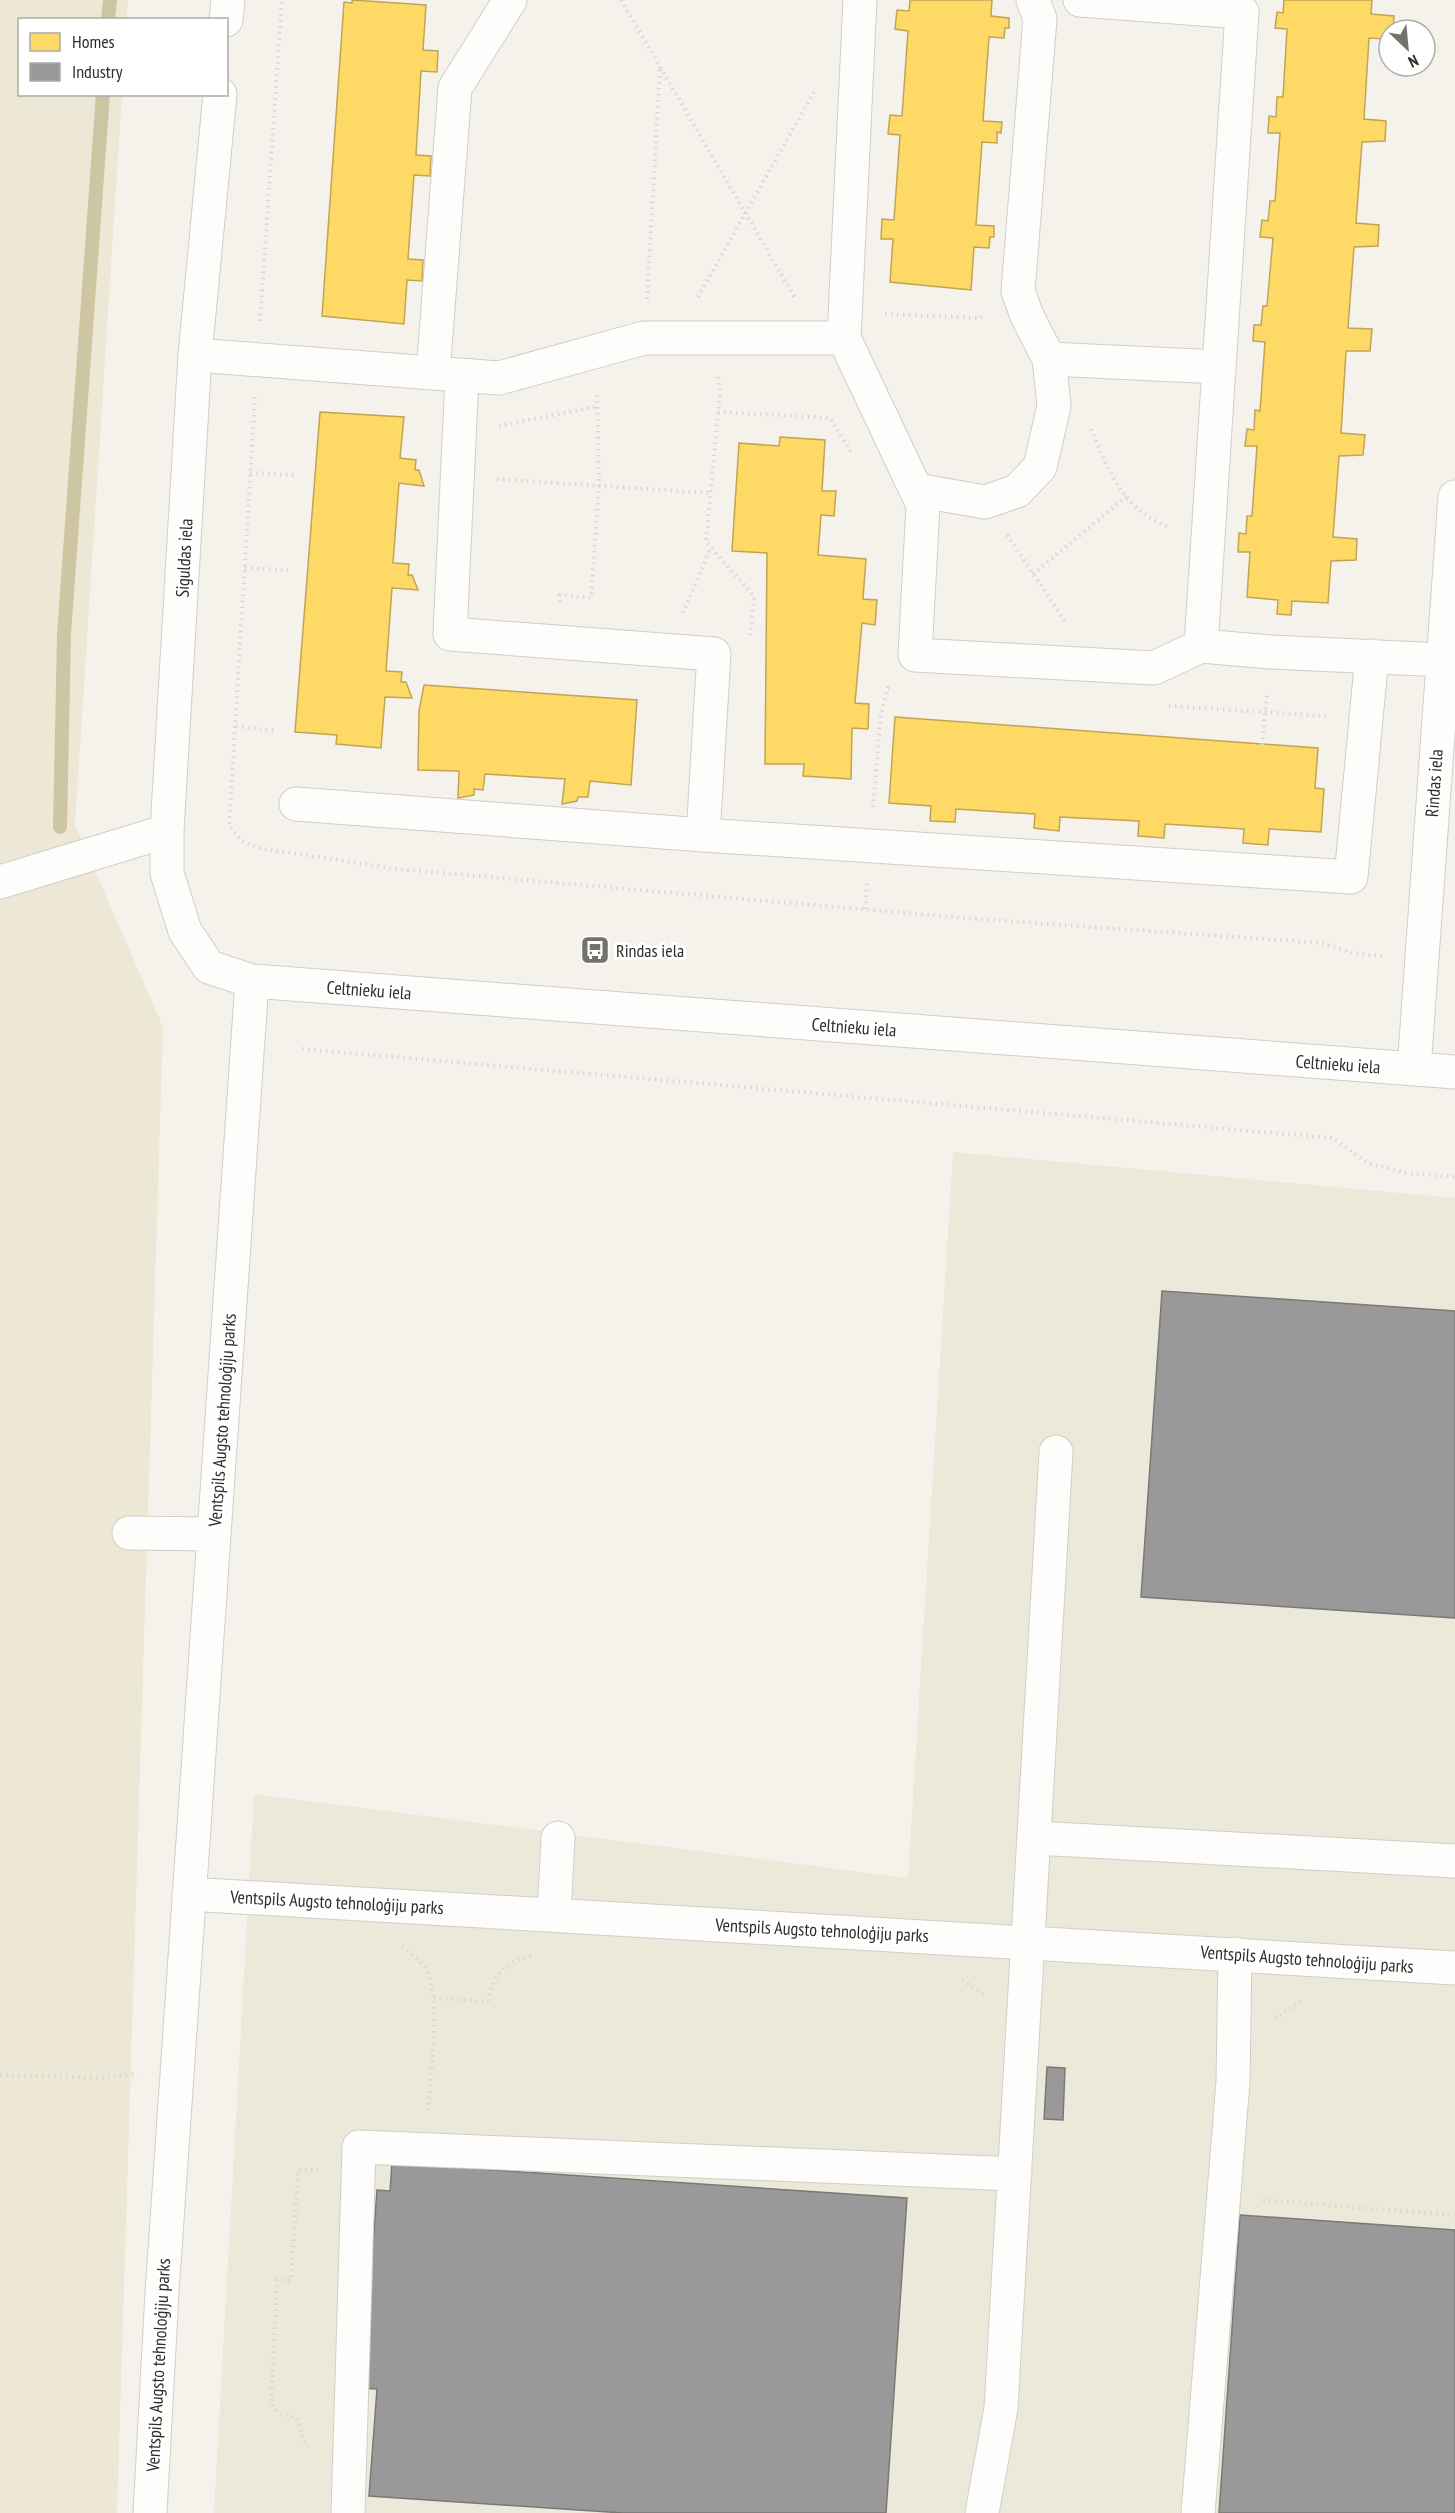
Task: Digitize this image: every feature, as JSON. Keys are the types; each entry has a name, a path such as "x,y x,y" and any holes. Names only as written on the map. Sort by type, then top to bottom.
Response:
{"street":[{"path":"226,18 228,0"},
{"path":"510,0 455,88 448,375 460,434 450,634 714,654 703,835"},
{"path":"860,0 835,329 923,506 915,655 1154,668 1201,646 1271,652 1443,660"},
{"path":"916,490 985,502 1017,491 1040,467 1054,406 1049,359 1027,316 1018,291 1040,19 1033,0"},
{"path":"1080,0 1242,12 1201,646"},
{"name":"Siguldas iela","path":"220,96 195,355 167,831 167,873 185,931 209,967 252,981"},
{"path":"195,355 499,378 660,338 714,338 835,329"},
{"path":"1049,359 1219,367"},
{"name":"Rindas iela","path":"1414,1069 1455,497"},
{"path":"296,804 703,835 1351,877 1372,656"},
{"path":"0,882 167,831"},
{"name":"Celtnieku iela","path":"252,981 1455,1072"},
{"name":"Ventspils Augsto tehnoloģiju parks","path":"150,2513 177,2066 252,981"},
{"path":"982,2513 1001,2408 1036,1838 1056,1452"},
{"path":"129,1533 214,1534"},
{"path":"554,1915 558,1838"},
{"path":"1036,1838 1455,1861"},
{"name":"Ventspils Augsto tehnoloģiju parks","path":"189,1894 1028,1941 1455,1968"},
{"path":"1198,2513 1233,2082 1234,1954"},
{"path":"348,2513 359,2147 1015,2174"}],"path":[{"path":"260,327 282,0"},
{"path":"621,0 746,214 835,329 980,318 998,308 1018,291"},
{"path":"660,66 660,338"},
{"path":"660,338 746,214 819,83"},
{"path":"714,338 720,391 706,542 754,596 750,642"},
{"path":"559,642 560,595 591,598 599,486 598,406 594,354"},
{"path":"255,390 229,826 242,841 258,848 397,869 865,909 1322,943 1356,954 1421,960"},
{"path":"460,434 598,406"},
{"path":"718,411 830,418 853,456"},
{"path":"1088,423 1110,477 1148,519 1191,537 1208,538"},
{"path":"250,473 296,476"},
{"path":"458,476 710,493"},
{"path":"1033,574 1127,496"},
{"path":"985,502 1094,664"},
{"path":"668,650 711,547"},
{"path":"245,568 288,570"},
{"path":"865,909 881,714 888,688"},
{"path":"236,726 276,731"},
{"path":"302,1049 1333,1138 1368,1163 1406,1173 1455,1177"},
{"path":"392,1942 412,1953 426,1970 434,1998 425,2150"},
{"path":"434,1998 487,2002 493,1979 511,1962 538,1953"},
{"path":"958,1978 986,1994 989,2004"},
{"path":"1269,2024 1303,1999"},
{"path":"0,2075 103,2078 177,2066"},
{"path":"350,2456 311,2450 304,2441 296,2417 279,2415 271,2402 277,2280 291,2280 298,2170 358,2170"},
{"path":"1260,2188 1260,2200 1455,2215"}],"shaded area":[{"path":"0,0 128,0 126,18 18,18 18,96 122,96 75,825 163,1027 117,2513 0,2513"},
{"path":"953,1152 1455,1198 1455,2513 214,2513 254,1794 908,1878"}],"building: Homes":[{"path":"352,0 426,5 423,50 438,51 437,72 421,71 416,155 431,156 430,176 414,175 408,259 423,260 422,281 407,280 404,324 322,316 344,2 352,3"},
{"path":"910,0 992,0 991,16 1009,18 1009,28 1005,28 1004,38 989,37 983,121 1002,122 1001,133 997,132 997,143 982,142 976,225 994,226 994,237 990,237 989,248 974,247 971,290 890,282 893,239 881,239 882,219 894,220 900,135 888,134 890,115 902,116 908,31 895,29 897,10 909,11"},
{"path":"1284,0 1372,0 1371,14 1394,16 1394,18 1377,18 1377,39 1369,38 1364,119 1386,121 1385,141 1362,142 1356,223 1379,225 1378,246 1354,247 1348,328 1372,329 1370,351 1346,351 1341,433 1365,435 1363,455 1339,456 1333,537 1357,539 1356,560 1331,561 1328,603 1292,601 1291,615 1277,614 1278,600 1247,597 1250,552 1238,552 1239,533 1246,534 1247,516 1252,516 1257,446 1245,446 1247,429 1254,430 1255,410 1260,411 1265,342 1253,341 1254,325 1261,325 1263,306 1267,306 1273,238 1260,237 1262,220 1268,221 1270,201 1275,201 1280,133 1268,133 1269,116 1276,117 1277,97 1283,97 1287,29 1275,28 1277,12 1283,13"},
{"path":"320,412 404,417 400,458 416,460 415,470 419,470 424,486 399,483 393,563 409,564 408,575 412,575 418,590 392,588 386,671 402,672 401,682 406,682 412,698 385,697 381,748 336,744 337,735 295,732"},
{"path":"780,437 825,440 822,491 836,491 834,516 821,515 818,555 866,559 863,599 877,600 875,625 862,623 855,703 869,704 868,729 852,728 851,779 803,776 804,764 765,764 767,553 732,551 739,443 779,446"},
{"path":"424,685 637,700 631,785 590,781 588,797 578,797 577,801 562,804 565,779 485,774 483,790 474,789 474,795 458,798 459,771 418,770 419,711"},
{"path":"895,717 1318,748 1315,788 1324,789 1321,832 1269,829 1268,845 1243,843 1244,829 1165,824 1164,838 1138,836 1139,821 1060,817 1059,831 1034,828 1035,814 956,809 955,822 930,821 931,806 889,803"}],"building: Industry":[{"path":"1162,1291 1455,1311 1455,1618 1141,1597"},
{"path":"1047,2067 1065,2068 1063,2120 1044,2119"},
{"path":"392,2163 907,2198 886,2513 623,2513 369,2496 377,2389 363,2388 377,2190 390,2191"},
{"path":"1240,2215 1455,2230 1455,2513 1219,2513"}],"waterway":[{"path":"108,18 110,0"},
{"path":"60,827 64,634 103,96"}],"place":[{"name":"Rindas iela","path":"595,950"}]}
